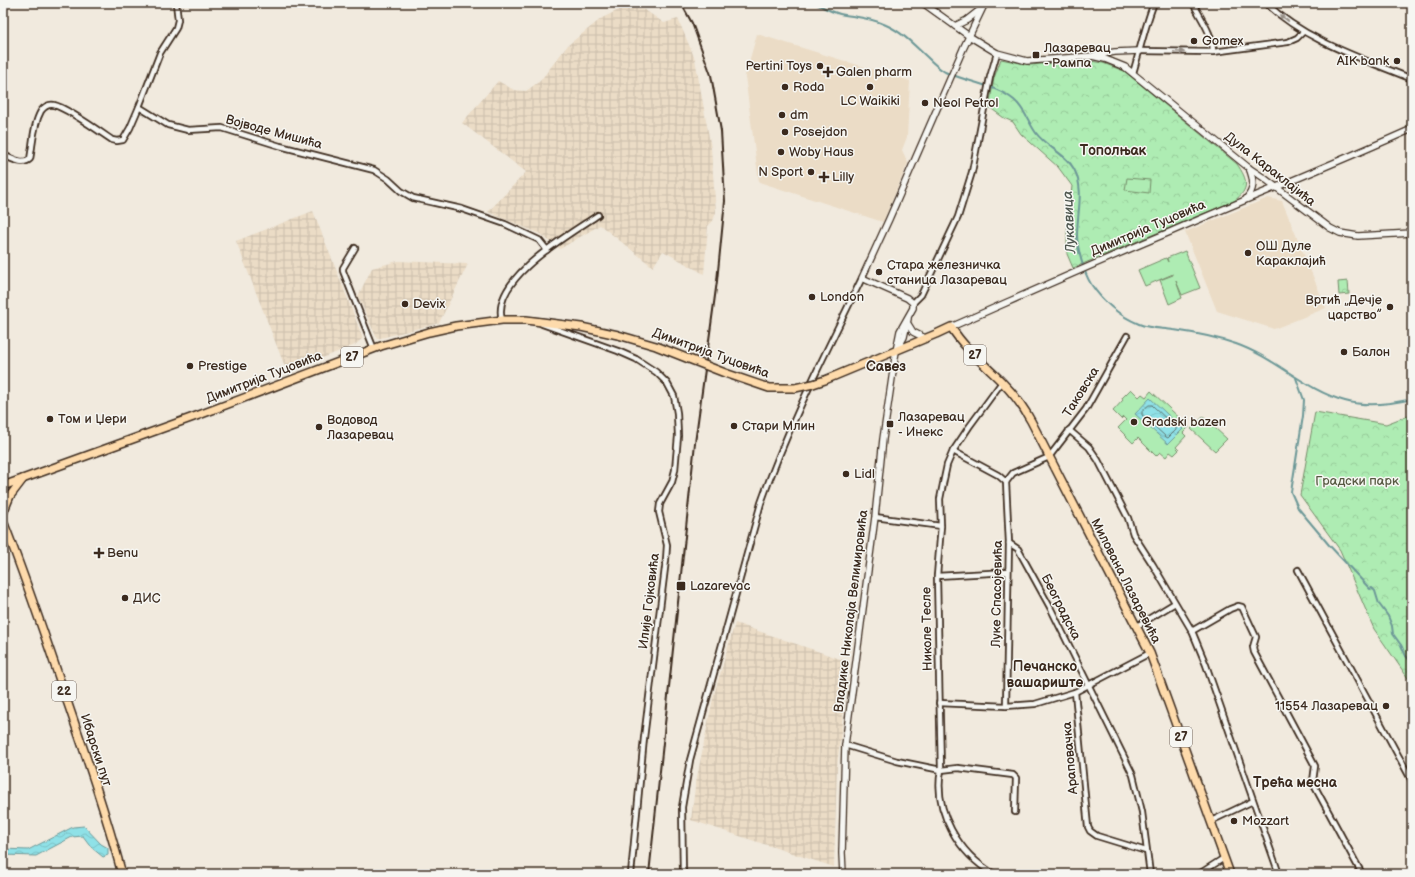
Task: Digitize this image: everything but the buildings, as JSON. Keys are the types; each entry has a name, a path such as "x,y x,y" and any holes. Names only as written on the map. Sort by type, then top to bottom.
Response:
{"main road":[{"name":"Димитрија Туцовића","path":"3,486 199,415 374,349 429,332 456,326 502,320 539,322 618,335 656,346 769,388 795,388 825,380 951,327"},
{"name":"Милована Лазаревића","path":"951,327 961,341 1002,382 1024,410 1137,626 1150,653 1230,874"},
{"path":"3,513 10,496 25,477"},
{"name":"Ибарски пут","path":"3,521 39,617 110,829 122,874"}],"street":[{"path":"3,155 23,162 28,162 30,159 37,122 42,110 53,104 64,109 112,140 123,140 139,107 160,53 176,28 178,20 176,3"},
{"path":"923,3 969,36 997,53 1027,60 1092,56 1114,52 1213,52 1288,42 1297,38 1303,32"},
{"path":"1132,73 1154,3"},
{"path":"1193,3 1211,36 1213,52"},
{"path":"1266,3 1279,15 1303,32 1364,60 1412,79"},
{"path":"955,26 967,20 984,5"},
{"path":"683,874 682,807 690,760 761,503 789,430 862,278 963,49 984,5"},
{"path":"862,278 906,298 913,303 921,295 958,217 972,172 984,104 997,53"},
{"name":"Дула Караклајића","path":"1092,56 1117,63 1132,73 1249,168 1324,224 1340,233 1366,236 1412,233"},
{"name":"Војводе Мишића","path":"139,107 168,125 188,130 222,128 280,146 374,170 388,179 401,192 413,198 462,209 506,224 539,240 547,250"},
{"name":"Димитрија Туцовића","path":"951,327 1099,262 1346,159 1412,128"},
{"path":"1245,201 1254,185 1249,168"},
{"path":"502,320 500,314 506,293 532,261 598,215"},
{"path":"355,248 343,268 343,271 374,349"},
{"name":"Владике Николаја Велимировића","path":"843,874 842,853 845,745 875,517 883,439 896,351 904,337 913,308 913,303"},
{"path":"908,321 913,332 925,338"},
{"name":"Илије Гојковића","path":"539,322 546,326 618,351 636,359 656,372 667,383 674,396 678,413 678,436 672,482 660,504 659,512 667,545 644,738 631,874"},
{"name":"Таковска","path":"1049,457 1086,409 1127,336"},
{"name":"Николе Тесле","path":"994,874 971,856 959,842 949,827 942,804 939,781 941,770 937,576 941,526 940,499 947,465 953,451 1002,382"},
{"path":"1069,430 1089,447 1098,460 1128,518 1133,534 1192,631 1279,874"},
{"path":"953,451 998,475 1006,482 1013,473 1049,457"},
{"name":"Луке Спасојевића","path":"1006,482 1009,543 1006,706"},
{"path":"875,517 941,526"},
{"name":"Београдска","path":"1009,543 1018,549 1051,609 1133,775 1142,812 1150,874"},
{"path":"1008,553 1012,549 1018,549"},
{"path":"1298,570 1412,780"},
{"path":"937,576 1008,572"},
{"path":"1137,626 1175,603"},
{"path":"1192,631 1230,609 1238,606 1242,607 1256,637 1253,647 1254,652 1315,766 1313,781 1315,786 1362,874"},
{"path":"939,703 1006,706 1035,704 1075,692 1150,653"},
{"name":"Араповачка","path":"1075,692 1087,823 1090,831 1097,836 1146,851"},
{"path":"845,745 897,761 941,770 958,768 1013,775 1016,778 1015,812"},
{"path":"1211,821 1253,801"},
{"path":"1199,874 1224,858"}],"shaded area":[{"path":"625,7 645,10 664,23 678,19 695,59 711,148 716,212 713,221 708,226 704,274 663,251 653,267 600,225 560,249 540,234 488,212 526,172 462,123 498,81 514,90 526,91 540,81 568,45 602,18"},
{"path":"757,34 910,81 907,137 902,150 908,163 883,222 759,182 745,76"},
{"name":"ОШ Дуле Караклајић","path":"1268,198 1282,201 1326,308 1274,329 1217,311 1185,232"},
{"path":"313,211 363,338 355,345 287,372 236,241"},
{"path":"398,261 468,264 439,323 377,339 358,296 372,268"},
{"path":"735,623 849,662 837,767 834,867 691,820 695,787 713,698"}],"green space":[{"path":"1001,59 1030,65 1084,60 1103,63 1124,71 1237,164 1246,184 1243,192 1234,201 1073,268 1067,254 1067,233 1072,186 1058,167 1021,134 1013,122 1004,118 989,107 994,78"},
{"path":"1412,94 1412,123 1407,126"},
{"path":"1127,178 1150,180 1149,193 1125,190"},
{"path":"1185,251 1200,288 1182,295 1176,281 1182,298 1169,304 1160,280 1173,274 1145,286 1138,270 1166,258 1168,262 1167,258"},
{"path":"1348,281 1349,294 1339,295 1338,282"},
{"name":"Gradski bazen","path":"1131,389 1139,397 1142,394 1146,397 1151,391 1189,427 1183,433 1186,436 1176,447 1179,450 1174,455 1170,452 1166,457 1160,452 1156,456 1138,438 1133,443 1118,428 1126,420 1123,417 1121,419 1113,411 1123,400 1122,398"},
{"name":"Градски парк","path":"1315,412 1386,424 1412,414 1412,684 1374,629 1340,550 1300,495"},
{"name":"Gradski bazen","path":"1203,417 1227,439 1215,451 1191,429"}],"water":[{"path":"1150,398 1183,429 1168,444 1135,414"},
{"path":"84,826 101,844 108,848 108,855 103,857 92,848 83,836 72,837 36,856 3,855 3,849 28,850 73,827"}],"waterway":[{"name":"Лукавица","path":"815,3 837,13 869,19 886,25 903,35 935,65 945,72 990,87 1007,95 1018,104 1024,111 1033,129 1040,138 1061,154 1074,169 1080,193 1077,240 1083,267 1088,279 1096,291 1119,313 1143,326 1198,334 1236,344 1264,357 1303,382 1330,396 1345,401 1361,404 1378,404 1412,399"},
{"path":"1296,378 1304,400 1303,416 1291,492 1298,508 1329,545 1370,589 1372,588 1375,591 1379,604 1388,616 1393,634 1412,663"}],"railway":[{"path":"649,874 695,443 717,281 725,201 721,131 711,75 692,23 681,3"}],"place":[{"name":"Gomex","path":"1194,41"},
{"name":"Лазаревац - Рампа","path":"1036,55"},
{"name":"AIK bank","path":"1397,61"},
{"name":"Pertini Toys","path":"820,66"},
{"name":"Galen pharm","path":"828,72"},
{"name":"Roda","path":"785,87"},
{"name":"LC Waikiki","path":"870,87"},
{"name":"Neol Petrol","path":"925,103"},
{"name":"dm","path":"782,115"},
{"name":"Posejdon","path":"785,132"},
{"name":"Woby Haus","path":"781,152"},
{"name":"N Sport","path":"811,172"},
{"name":"Lilly","path":"824,177"},
{"name":"ОШ Дуле Караклајић","path":"1248,253"},
{"name":"Стара железничка станица Лазаревац","path":"879,272"},
{"name":"London","path":"812,297"},
{"name":"Devix","path":"405,304"},
{"name":"Вртић „Дечје царство”","path":"1390,307"},
{"name":"Балон","path":"1344,352"},
{"name":"Prestige","path":"190,366"},
{"name":"Том и Џери","path":"50,419"},
{"name":"Gradski bazen","path":"1134,422"},
{"name":"Лазаревац - Инекс","path":"890,424"},
{"name":"Стари Млин","path":"734,426"},
{"name":"Водовод Лазаревац","path":"319,427"},
{"name":"Lidl","path":"846,474"},
{"name":"Benu","path":"99,553"},
{"name":"Lazarevac","path":"681,586"},
{"name":"ДИС","path":"125,598"},
{"name":"11554 Лазаревац","path":"1386,706"},
{"name":"Mozzart","path":"1234,821"}],"district":[{"name":"Тополњак","path":"1113,150"},
{"name":"Савез","path":"886,366"},
{"name":"Печанско вашариште","path":"1045,674"},
{"name":"Трећа месна","path":"1295,782"}]}
